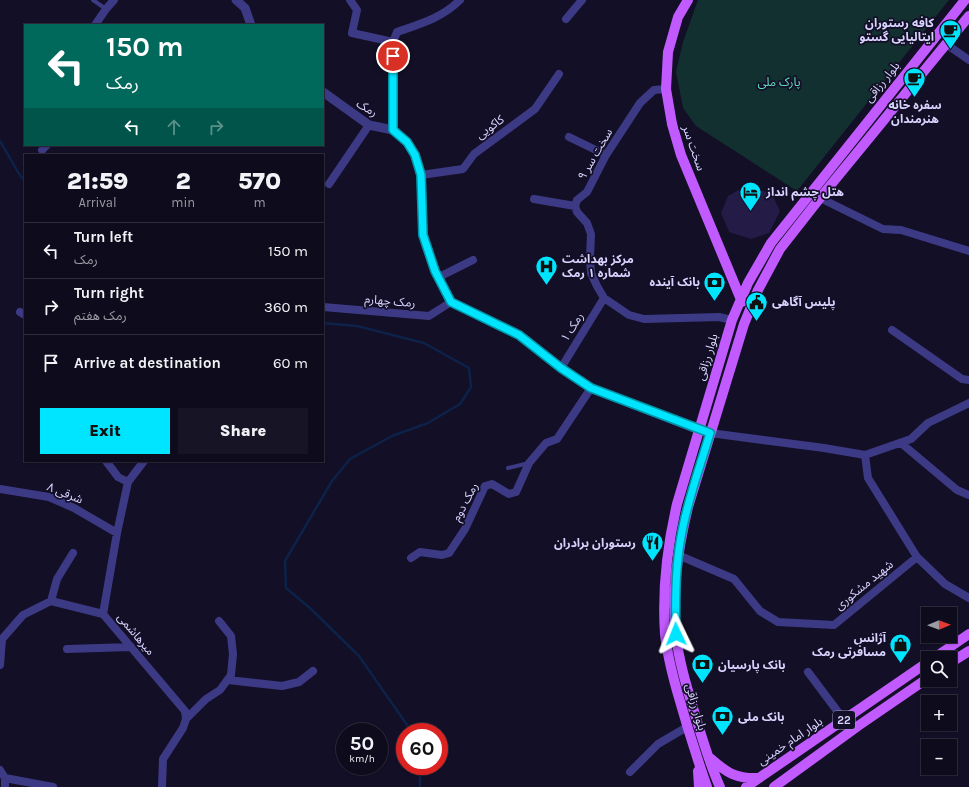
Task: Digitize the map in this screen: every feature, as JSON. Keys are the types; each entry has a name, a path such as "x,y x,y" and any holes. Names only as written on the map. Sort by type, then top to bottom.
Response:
{"main road":[{"name":"سخت سر","path":"688,0 678,17 668,52 666,89 672,124 681,155 740,298"},
{"name":"بلوار رزاقی","path":"707,787 687,727 671,669 665,635 664,599 666,564 670,534 677,504 732,320 740,298 771,243 965,0"},
{"name":"بلوار رزاقی","path":"720,787 708,757 684,673 676,634 675,600 678,555 688,507 744,324 752,302 780,249 969,16"},
{"path":"740,298 742,303 745,305 752,302"},
{"path":"732,320 738,317 742,318 744,324"},
{"path":"699,430 710,433"},
{"path":"944,651 969,634"},
{"path":"957,659 969,650"},
{"name":"بلوار امام خمینی","path":"746,787 921,667"},
{"name":"22","path":"774,787 921,683"},
{"path":"847,718 858,726"},
{"path":"708,757 734,776 760,778"},
{"path":"698,761 699,787"}],"street":[{"path":"96,24 114,0"},
{"path":"236,0 245,8 251,24"},
{"path":"350,0 357,10 352,33 393,42"},
{"path":"460,0 452,8 435,19 397,32 393,42 393,130 407,142 415,155 421,175 423,235 439,277 451,302 519,335 561,368 591,388 699,430"},
{"path":"566,20 582,0"},
{"path":"946,44 969,60"},
{"name":"کاکویی","path":"421,175 463,169 474,154 535,108 559,74"},
{"name":"سخت سر ۹","path":"575,206 577,200 587,192 606,155 640,103 654,90 666,89"},
{"name":"رمک","path":"324,93 368,125 393,130"},
{"path":"329,184 368,125"},
{"path":"569,137 606,155"},
{"path":"820,198 883,229 901,230 969,251"},
{"path":"534,199 575,206 577,212 587,223 591,234 590,258 592,273 597,286 604,298 629,315 644,319 718,317 732,320"},
{"path":"439,277 473,260"},
{"name":"رمک ۱","path":"561,368 604,298"},
{"name":"رمک چهارم","path":"324,307 429,316 451,302"},
{"path":"892,330 962,379 969,380"},
{"name":"رمک دوم","path":"411,558 420,552 442,555 449,553 465,528 485,486 492,484 509,494 516,492 529,463 546,443 557,439 591,388"},
{"path":"710,433 865,455 911,439 928,423 969,404"},
{"path":"901,443 956,490 969,495"},
{"path":"865,455 868,478 917,557 945,584 969,598"},
{"path":"107,462 118,477 128,482"},
{"name":"میرهاشمی","path":"143,462 128,482 116,533 103,614 185,710 186,719"},
{"name":"شرقی ۸","path":"0,489 49,497 74,508 116,533"},
{"path":"51,600 57,579 73,553"},
{"name":"شهید مشکوری","path":"678,555 734,579 760,611 778,622 834,625 917,557"},
{"path":"0,665 2,639 23,615 51,600 103,614"},
{"path":"162,787 163,759 183,728 186,719 206,699 220,690 231,675 233,654 231,636 219,621"},
{"path":"67,649 131,647"},
{"path":"228,680 282,686 299,682 313,671"},
{"path":"808,672 847,718"},
{"path":"630,772 658,744 687,727"},
{"path":"0,770 5,778 5,787"},
{"path":"5,778 53,787"}],"lane":[{"path":"93,0 106,9"},
{"path":"508,468 529,463"}],"green space":[{"name":"پارک ملی","path":"698,0 949,0 797,191 696,126 683,108 676,72 683,42"}],"building":[{"name":"هتل چشم انداز","path":"747,185 772,194 780,211 769,233 751,239 729,232 721,213 728,196"}],"waterway":[{"path":"0,141 24,181"},
{"path":"324,323 357,326 424,343 469,368 471,387 460,404 428,423 392,436 350,459 332,481 285,561 286,588 310,608 359,656 406,723"},
{"path":"420,775 420,787"}],"place":[{"name":"کافه رستوران ایتالیایی گستو","path":"950,50"},
{"name":"سفره خانه هنرمندان","path":"915,98"},
{"name":"هتل چشم انداز","path":"750,212"},
{"name":"مرکز بهداشت شماره ۱ رمک","path":"547,286"},
{"name":"بانک آینده","path":"715,302"},
{"name":"پلیس آگاهی","path":"756,322"},
{"name":"رستوران برادران","path":"652,562"},
{"name":"آژانس مسافرتی رمک","path":"901,664"},
{"name":"بانک پارسیان","path":"702,684"},
{"name":"بانک ملی","path":"722,736"}],"route":[{"path":"393,56 393,130 407,142 415,155 421,175 423,235 435,271 451,302 519,335 561,368 591,388 710,433 681,536 677,565 675,600 676,634"}]}
